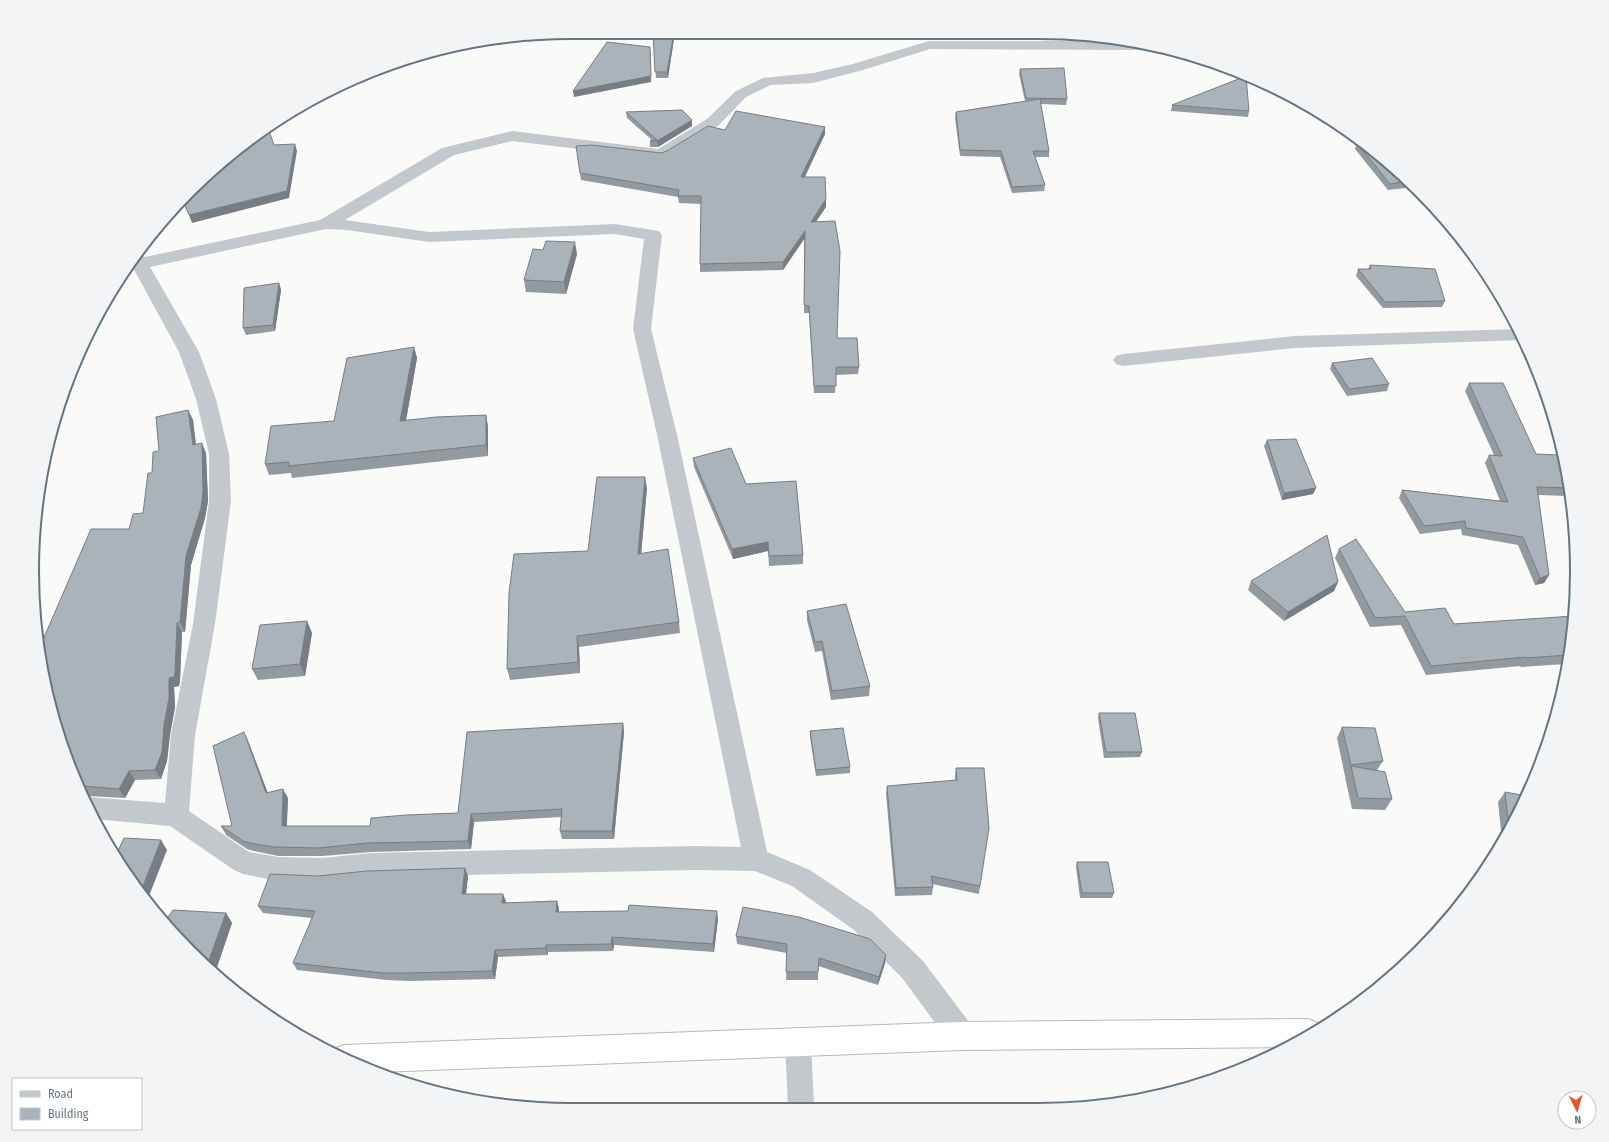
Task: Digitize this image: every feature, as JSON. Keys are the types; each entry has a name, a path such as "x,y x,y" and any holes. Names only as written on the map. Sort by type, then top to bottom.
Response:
{"highway":[{"path":"358,1058 962,1036 1302,1033"}],"street":[{"path":"326,224 448,151 512,136 661,154 713,122 742,94 768,80 813,78 858,67 930,45 1120,46"},
{"path":"138,262 326,224 429,238 614,229 653,235 642,328 670,446 756,858"},
{"path":"138,262 189,352 206,399 219,454 220,501 204,624 183,735 176,816"},
{"path":"1122,360 1295,342 1515,335"},
{"path":"95,809 158,813 176,816 243,862 278,869 322,870 371,865 688,858 756,858 801,878 863,921 912,970 962,1036"}],"lane":[{"path":"798,1042 800,1103"}],"building":[{"path":"653,39 673,39 667,72 655,72"},
{"path":"607,42 650,47 651,76 573,91"},
{"path":"1064,68 1067,99 1026,98 1020,69"},
{"path":"1240,78 1246,81 1249,111 1172,105"},
{"path":"1040,99 1049,151 1033,151 1045,185 1012,187 1001,151 960,150 956,112"},
{"path":"682,110 692,120 657,141 650,141 657,140 626,112"},
{"path":"736,111 825,127 801,177 825,177 826,199 811,222 835,221 840,251 837,338 857,338 859,367 836,367 836,386 814,386 809,306 804,305 805,231 783,262 700,264 701,196 678,196 679,190 580,173 576,146 591,145 661,153 667,151 708,126 725,130"},
{"path":"270,133 274,145 295,144 287,191 189,215 185,205 195,195 220,171"},
{"path":"1362,149 1401,182 1390,184"},
{"path":"546,241 575,242 564,282 524,280 533,249 543,250"},
{"path":"1370,265 1435,269 1445,301 1385,302 1358,269 1371,269"},
{"path":"279,283 273,325 243,328 244,288"},
{"path":"414,347 400,421 436,417 486,415 486,445 288,466 289,462 265,464 271,426 334,421 347,358"},
{"path":"1372,358 1389,384 1349,389 1332,363"},
{"path":"1469,383 1503,383 1536,454 1557,455 1563,488 1537,487 1549,575 1540,578 1523,537 1466,528 1465,521 1424,526 1402,490 1508,502 1489,455 1502,456"},
{"path":"188,410 193,445 202,443 203,491 201,508 186,556 180,622 177,623 175,672 174,677 169,678 169,698 164,725 162,752 155,770 129,771 119,789 84,786 67,742 57,709 49,675 44,638 91,529 129,529 133,514 143,513 148,473 152,473 153,452 159,451 156,417"},
{"path":"1296,439 1316,488 1284,493 1267,440"},
{"path":"731,448 746,484 796,481 803,555 769,556 768,542 732,549 693,458"},
{"path":"597,477 645,477 638,554 668,549 679,622 577,636 578,662 507,669 509,593 514,554 588,551"},
{"path":"1327,535 1338,582 1288,612 1251,581"},
{"path":"1356,539 1405,612 1445,608 1454,624 1568,616 1563,655 1526,657 1431,666 1405,616 1375,618 1339,549"},
{"path":"846,604 870,686 832,691 822,641 815,642 807,611"},
{"path":"307,621 300,664 252,669 260,625"},
{"path":"1099,713 1135,713 1142,752 1106,752"},
{"path":"623,723 612,831 560,831 562,809 471,814 468,841 367,843 318,848 274,847 243,841 221,826 232,826 213,746 244,732 266,793 283,789 282,826 370,826 371,818 458,813 467,732"},
{"path":"1342,727 1375,728 1383,761 1351,765"},
{"path":"843,728 850,767 816,770 810,731"},
{"path":"1351,766 1385,772 1392,799 1358,798"},
{"path":"956,768 984,768 989,828 980,886 931,876 933,887 896,888 887,786 957,780"},
{"path":"1505,792 1520,795 1508,820"},
{"path":"124,838 161,840 143,886 118,850"},
{"path":"1077,862 1108,862 1114,893 1082,893"},
{"path":"465,868 462,894 503,894 502,903 557,901 556,912 628,911 629,905 717,911 713,944 612,937 611,944 546,945 546,948 495,950 492,971 383,973 293,963 315,911 258,906 270,874 318,876 367,871"},
{"path":"743,907 799,917 870,939 886,955 879,977 819,958 818,972 786,972 787,944 736,936"},
{"path":"173,910 226,913 209,960 195,947 168,918"}]}
